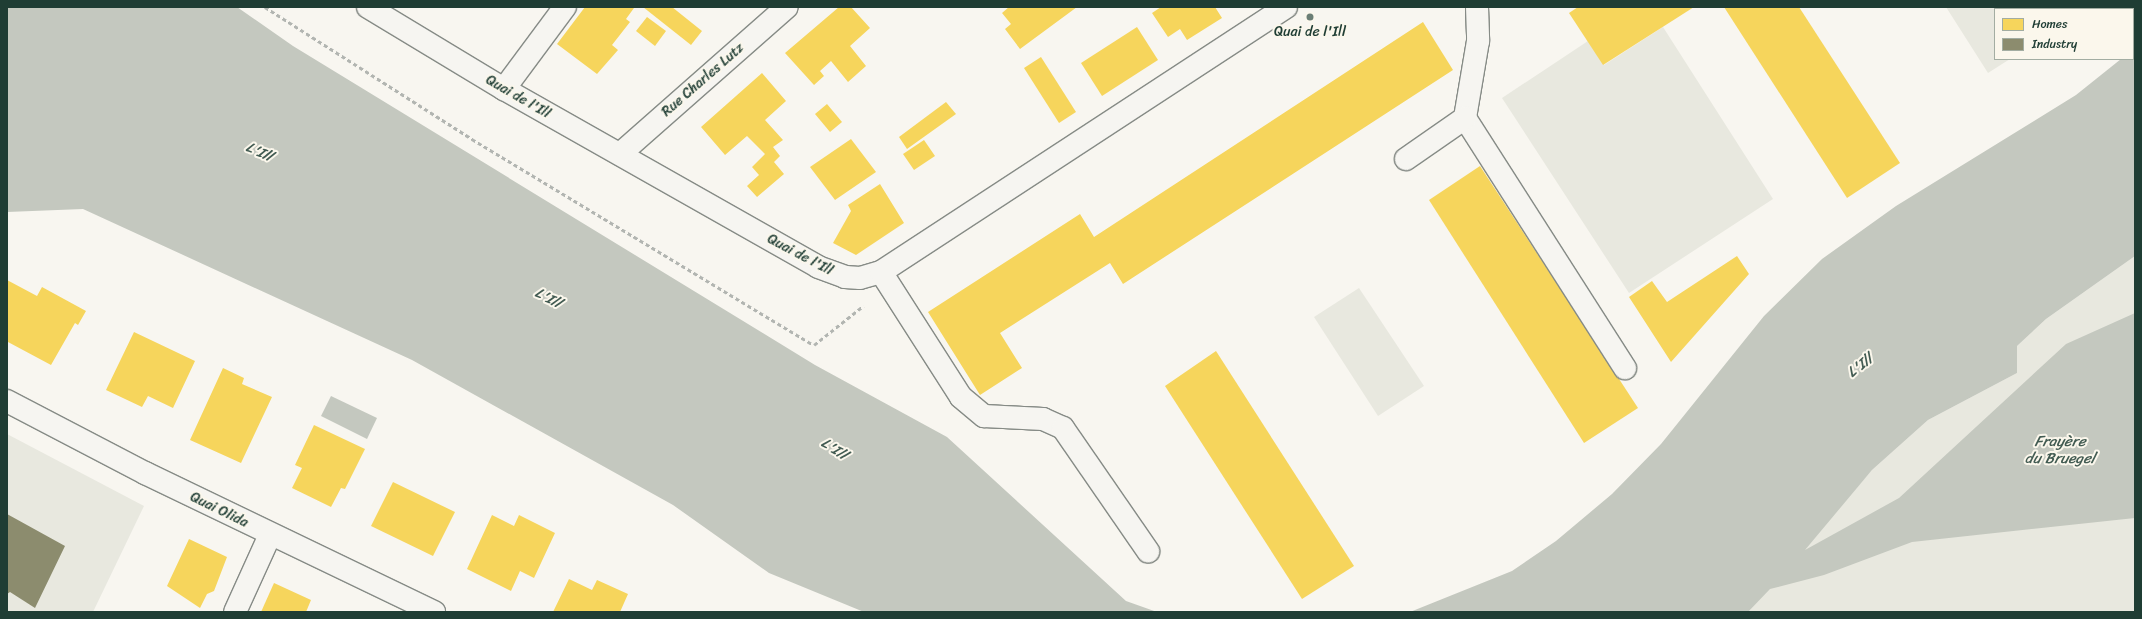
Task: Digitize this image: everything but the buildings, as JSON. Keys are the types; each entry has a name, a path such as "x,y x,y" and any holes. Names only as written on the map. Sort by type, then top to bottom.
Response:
{"street":[{"name":"Quai de l'Ill","path":"368,7 504,89 818,267 845,277 860,278 881,272 1286,7"},
{"path":"504,89 565,7"},
{"name":"Rue Charles Lutz","path":"620,154 787,7"},
{"path":"1477,7 1478,41 1465,118 1625,368"},
{"path":"1406,159 1465,118"},
{"path":"881,272 961,397 984,416 1042,419 1063,428 1148,551"},
{"name":"Quai Olida","path":"7,401 270,535 434,612"},
{"path":"235,612 270,535"}],"path":[{"path":"265,7 472,139 814,345 863,308 860,278"}],"shaded area":[{"path":"1946,7 2092,7 1994,8 1994,60 2008,60 1988,73"},
{"path":"1663,27 1773,199 1629,293 1502,98 1588,41 1604,65"},
{"path":"2135,256 2135,612 1748,612 1872,470 1928,420 2017,373 2017,346 2046,319"},
{"path":"1359,288 1424,386 1378,416 1314,317"},
{"path":"7,434 144,506 93,612 7,612"}],"water":[{"name":"L'Ill","path":"7,7 237,7 293,46 815,365 947,437 1126,601 1157,612 864,612 769,573 673,505 412,360 83,209 7,212"},
{"path":"2135,48 2135,256 2046,319 2017,346 2017,373 1928,420 1872,470 1805,550 1899,498 2066,344 2135,313 2135,518 1912,542 1824,575 1770,589 1748,612 1410,612 1512,571 1556,541 1612,494 1661,444 1764,316 1822,259 1896,206 2076,95 2120,60 2134,60"},
{"path":"331,396 377,418 367,439 321,416"}],"place":[{"name":"Quai de l'Ill","path":"1310,17"}],"water label":[{"name":"Frayère du Bruegel","path":"2060,450"}]}
